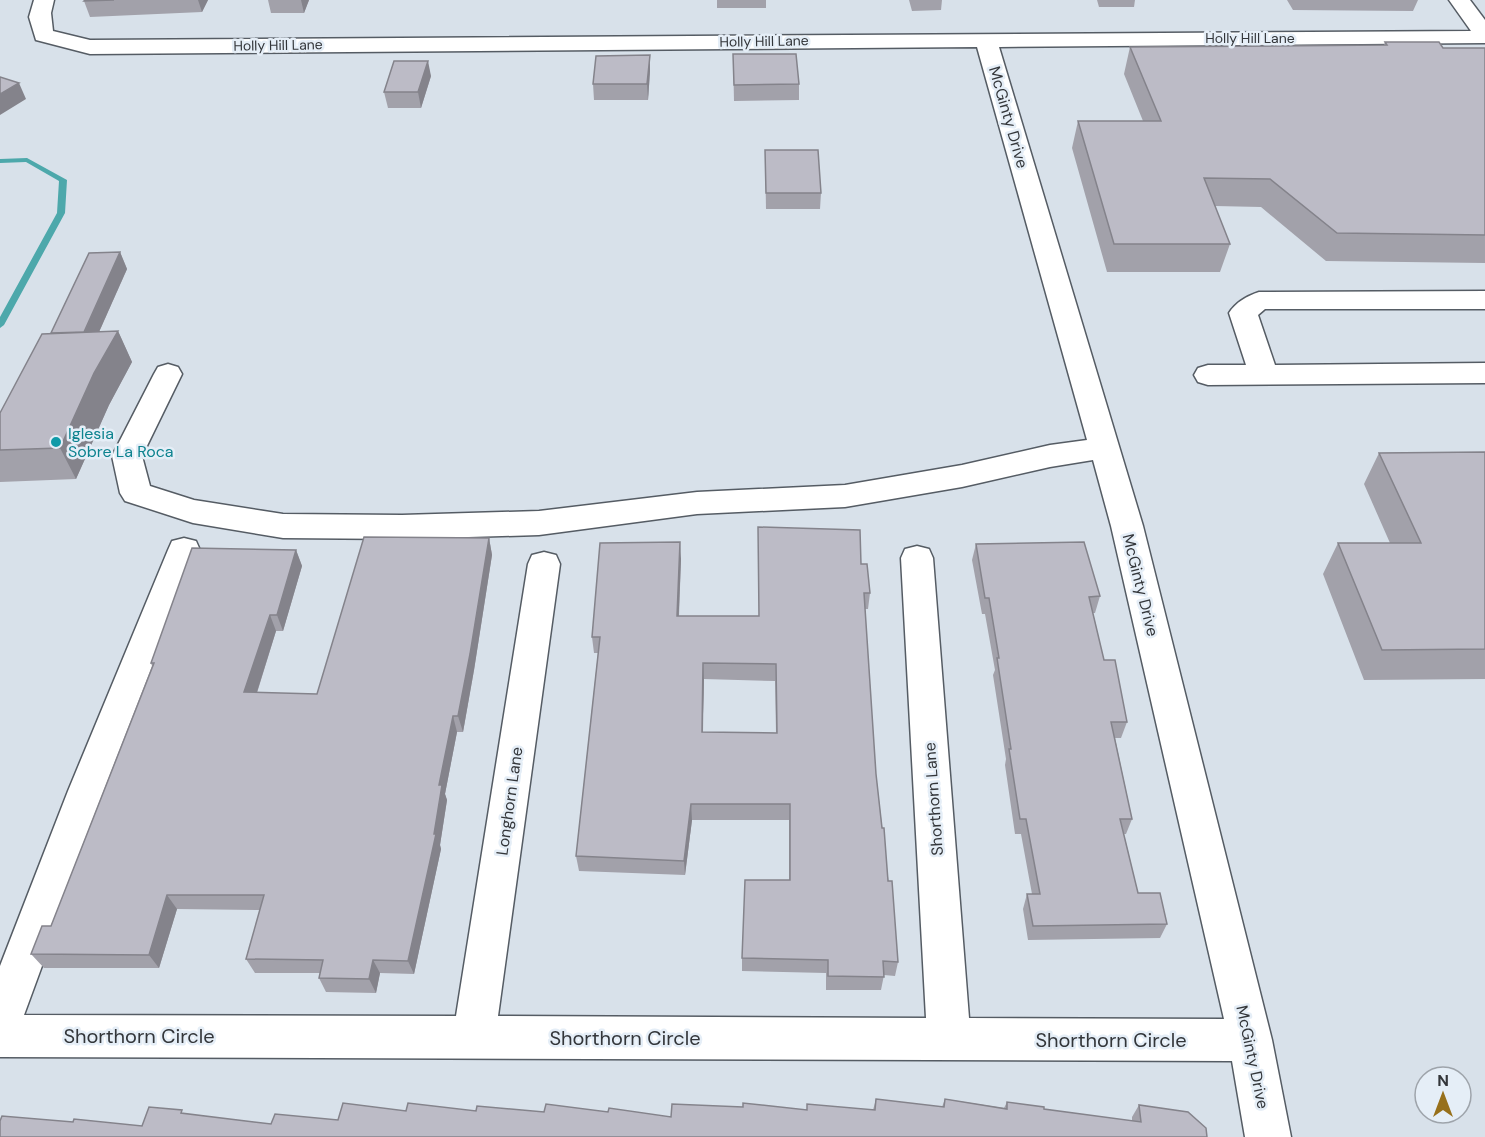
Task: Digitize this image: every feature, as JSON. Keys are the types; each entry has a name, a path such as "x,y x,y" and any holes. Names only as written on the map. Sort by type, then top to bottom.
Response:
{"street":[{"name":"Holly Hill Lane","path":"44,0 39,13 44,35 90,47 1485,36"},
{"path":"1459,0 1485,36"},
{"name":"McGinty Drive","path":"986,39 1127,526 1250,1040 1268,1137"},
{"path":"1264,375 1243,313 1259,301 1485,300"},
{"path":"1208,375 1485,373"},
{"path":"168,374 127,456 136,493 193,511 283,526 402,527 539,524 697,503 845,496 962,476 1050,456 1104,448"},
{"path":"0,1020 87,791 184,550"},
{"name":"Shorthorn Lane","path":"917,558 948,1040"},
{"name":"Longhorn Lane","path":"474,1037 544,564"},
{"name":"Shorthorn Circle","path":"0,1036 1250,1040"}],"building":[{"path":"1385,42 1439,42 1443,48 1485,48 1485,235 1337,233 1270,179 1204,178 1230,244 1114,244 1078,121 1161,121 1130,47 1387,45"},
{"path":"733,54 796,54 799,84 734,85"},
{"path":"650,55 647,84 593,84 596,56"},
{"path":"394,61 428,61 418,92 384,92"},
{"path":"0,77 19,83 0,94"},
{"path":"765,150 818,150 821,193 766,193"},
{"path":"120,252 84,332 51,333 89,253"},
{"path":"118,331 94,373 60,448 0,450 0,413 42,334"},
{"path":"1485,452 1485,649 1382,650 1338,543 1421,543 1379,453"},
{"path":"758,527 860,530 861,564 867,564 870,593 864,593 876,774 882,828 884,828 888,881 892,881 898,962 883,961 884,977 828,976 828,960 742,958 745,880 790,880 790,804 691,804 684,861 576,856 600,637 592,637 600,543 680,542 677,616 759,616","holes":["703,663 776,664 777,733 702,732"]},
{"path":"364,537 489,538 458,716 453,716 439,785 442,785 434,834 436,834 408,961 373,960 369,979 319,978 323,960 246,959 264,895 167,895 149,955 31,954 42,926 51,926 154,663 151,663 192,548 296,550 277,615 270,615 244,692 317,694"},
{"path":"1084,542 1100,596 1089,597 1104,660 1115,660 1127,722 1111,722 1132,819 1120,819 1138,893 1160,893 1167,924 1033,926 1027,894 1040,894 1026,819 1020,819 997,658 999,658 989,598 985,598 976,544"},
{"path":"876,1099 944,1107 945,1099 1007,1109 1007,1102 1141,1122 1139,1105 1188,1112 1206,1128 1207,1137 0,1137 2,1116 73,1122 74,1119 142,1126 149,1107 271,1124 275,1114 338,1120 343,1103 406,1111 408,1103 476,1111 477,1106 544,1112 546,1104 608,1112 609,1108 671,1117 672,1104 743,1107 743,1103 807,1110 807,1104 875,1110"}],"waterway":[{"path":"0,161 27,160 63,180 61,213 0,325"}],"place":[{"name":"Iglesia Sobre La Roca","path":"56,442"}]}
